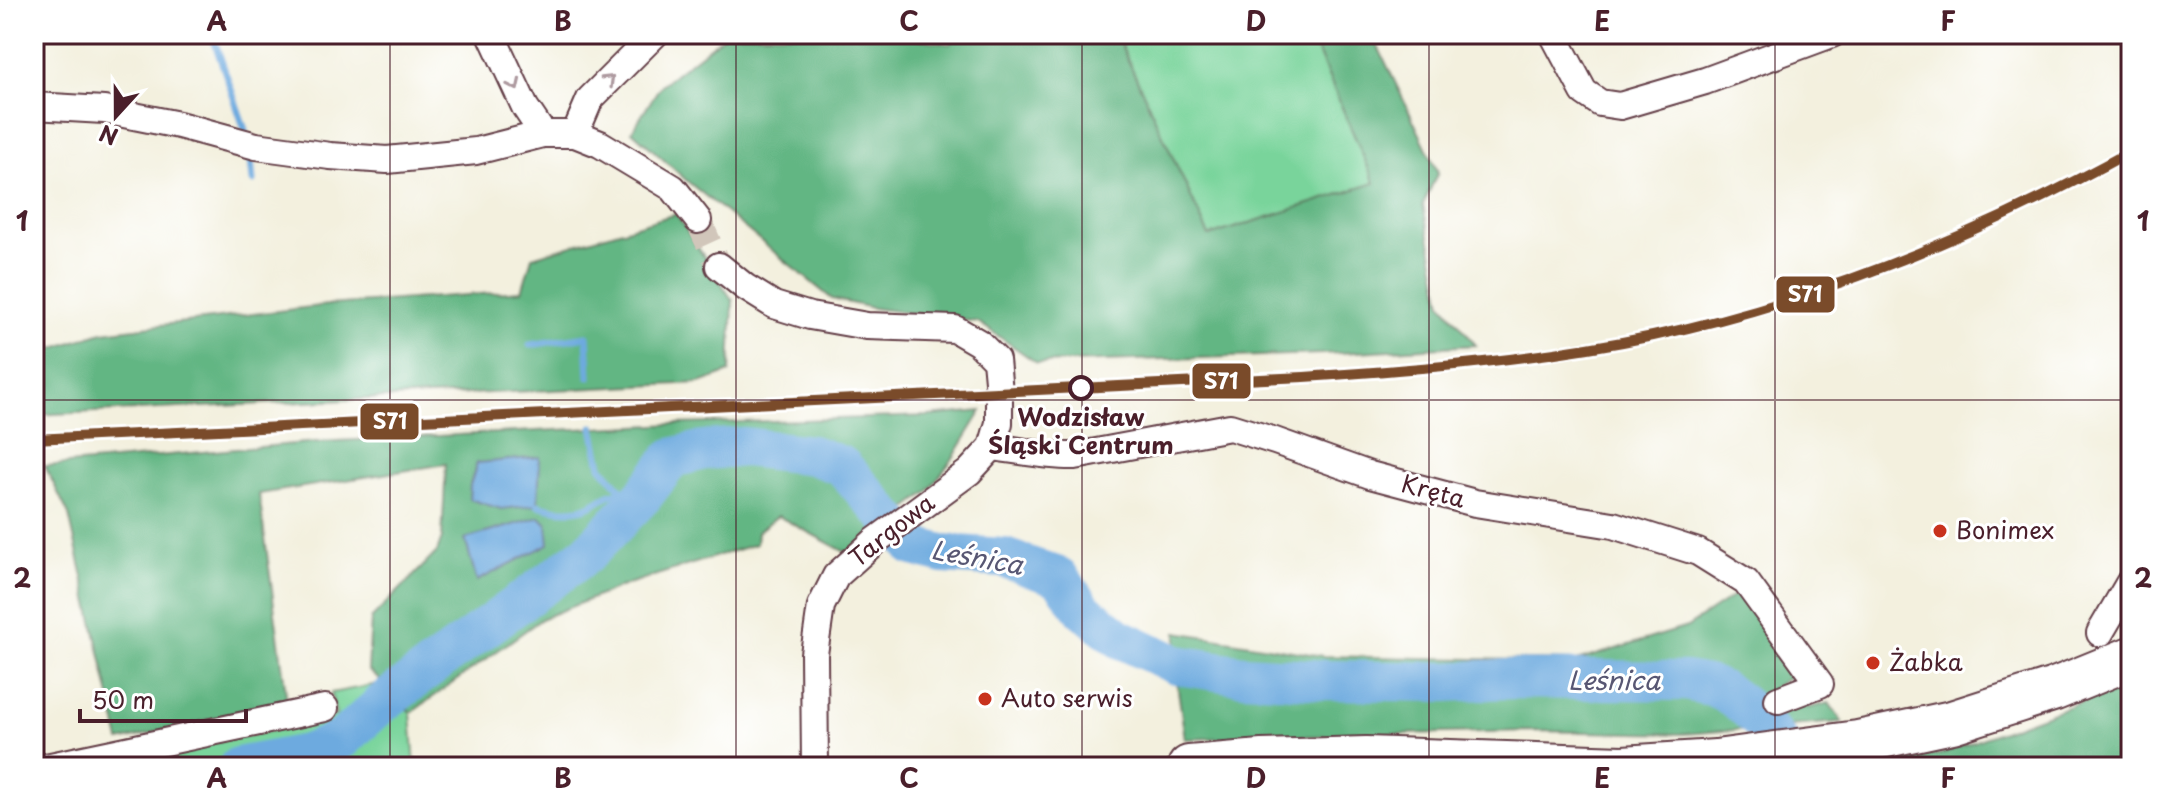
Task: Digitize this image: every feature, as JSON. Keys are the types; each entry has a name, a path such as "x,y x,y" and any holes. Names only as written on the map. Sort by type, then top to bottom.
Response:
{"main road":[{"path":"1189,767 1366,758 1623,767 1716,761 1819,748 1952,722 2055,689 2116,646"}],"street":[{"path":"491,34 525,107 543,134"},
{"path":"575,134 590,99 655,34"},
{"path":"1553,34 1584,92 1600,103 1620,106 1705,81 1832,34"},
{"path":"34,106 104,110 179,125 256,146 387,160 476,151 543,134 575,134 600,144 673,188 698,220"},
{"path":"719,266 774,305 810,316 867,326 955,329 979,343 996,360 999,423 992,447"},
{"name":"Kręta","path":"992,447 1053,457 1075,456 1230,427 1370,475 1475,503 1613,525 1698,552 1746,582 1820,684 1778,700"},
{"name":"Targowa","path":"815,767 814,654 821,606 836,576 875,541 969,472 992,447"},
{"path":"2116,646 2131,580"},
{"path":"46,767 325,708"}],"green space":[{"path":"726,34 888,34 950,44 957,34 1116,34 1209,236 1375,183 1310,34 1372,34 1438,172 1423,205 1442,303 1476,345 1322,354 1037,363 978,322 872,308 832,299 687,181 632,131 661,85"},
{"path":"1116,34 1310,34 1375,183 1209,236"},
{"path":"676,214 733,301 730,372 700,383 34,415 34,355 102,332 328,305 522,291 532,257"},
{"path":"982,411 928,492 847,553 778,516 757,532 756,544 628,584 543,618 411,713 368,670 371,619 437,552 442,538 446,464 259,494 287,701 120,741 69,515 45,466 316,442 675,424 929,416"},
{"path":"1741,591 1801,670 1773,688 1778,707 1804,701 1808,708 1829,703 1842,722 1683,734 1531,731 1185,739 1176,676 1177,632 1323,656 1577,661 1687,627"},
{"path":"2131,681 2131,767 1851,767 1941,754"},
{"path":"383,683 389,689 340,734 307,745 189,767 90,767 311,723 336,715 331,693"},
{"path":"399,700 411,713 415,767 325,767 322,757 349,745"}],"water":[{"path":"540,457 538,505 501,509 469,499 477,463"},
{"path":"540,517 547,524 549,544 477,581 465,539"}],"waterway":[{"path":"212,34 245,130"},
{"path":"251,160 253,181"},
{"path":"530,345 587,336 589,377"},
{"path":"593,427 601,466 623,492"},
{"name":"Leśnica","path":"238,767 307,754 342,739 385,701 588,553 643,496 672,458 704,450 744,447 812,455 842,466 913,546 943,554 1004,558 1059,577 1084,610 1119,638 1177,665 1244,675 1325,680 1686,681 1711,686 1737,700 1760,721 1799,767"},
{"path":"538,505 570,510 589,506 619,492 643,496"}],"tunnel":[{"path":"698,220 719,266"}],"transit line":[{"name":"S71","path":"34,439 1304,377 1523,357 1653,336 1778,304 1839,284 1958,237 2131,151"}],"place":[{"name":"Wodzisław Śląski Centrum","path":"1081,388"},
{"name":"Bonimex","path":"1940,531"},
{"name":"Żabka","path":"1873,663"},
{"name":"Auto serwis","path":"985,699"}]}
